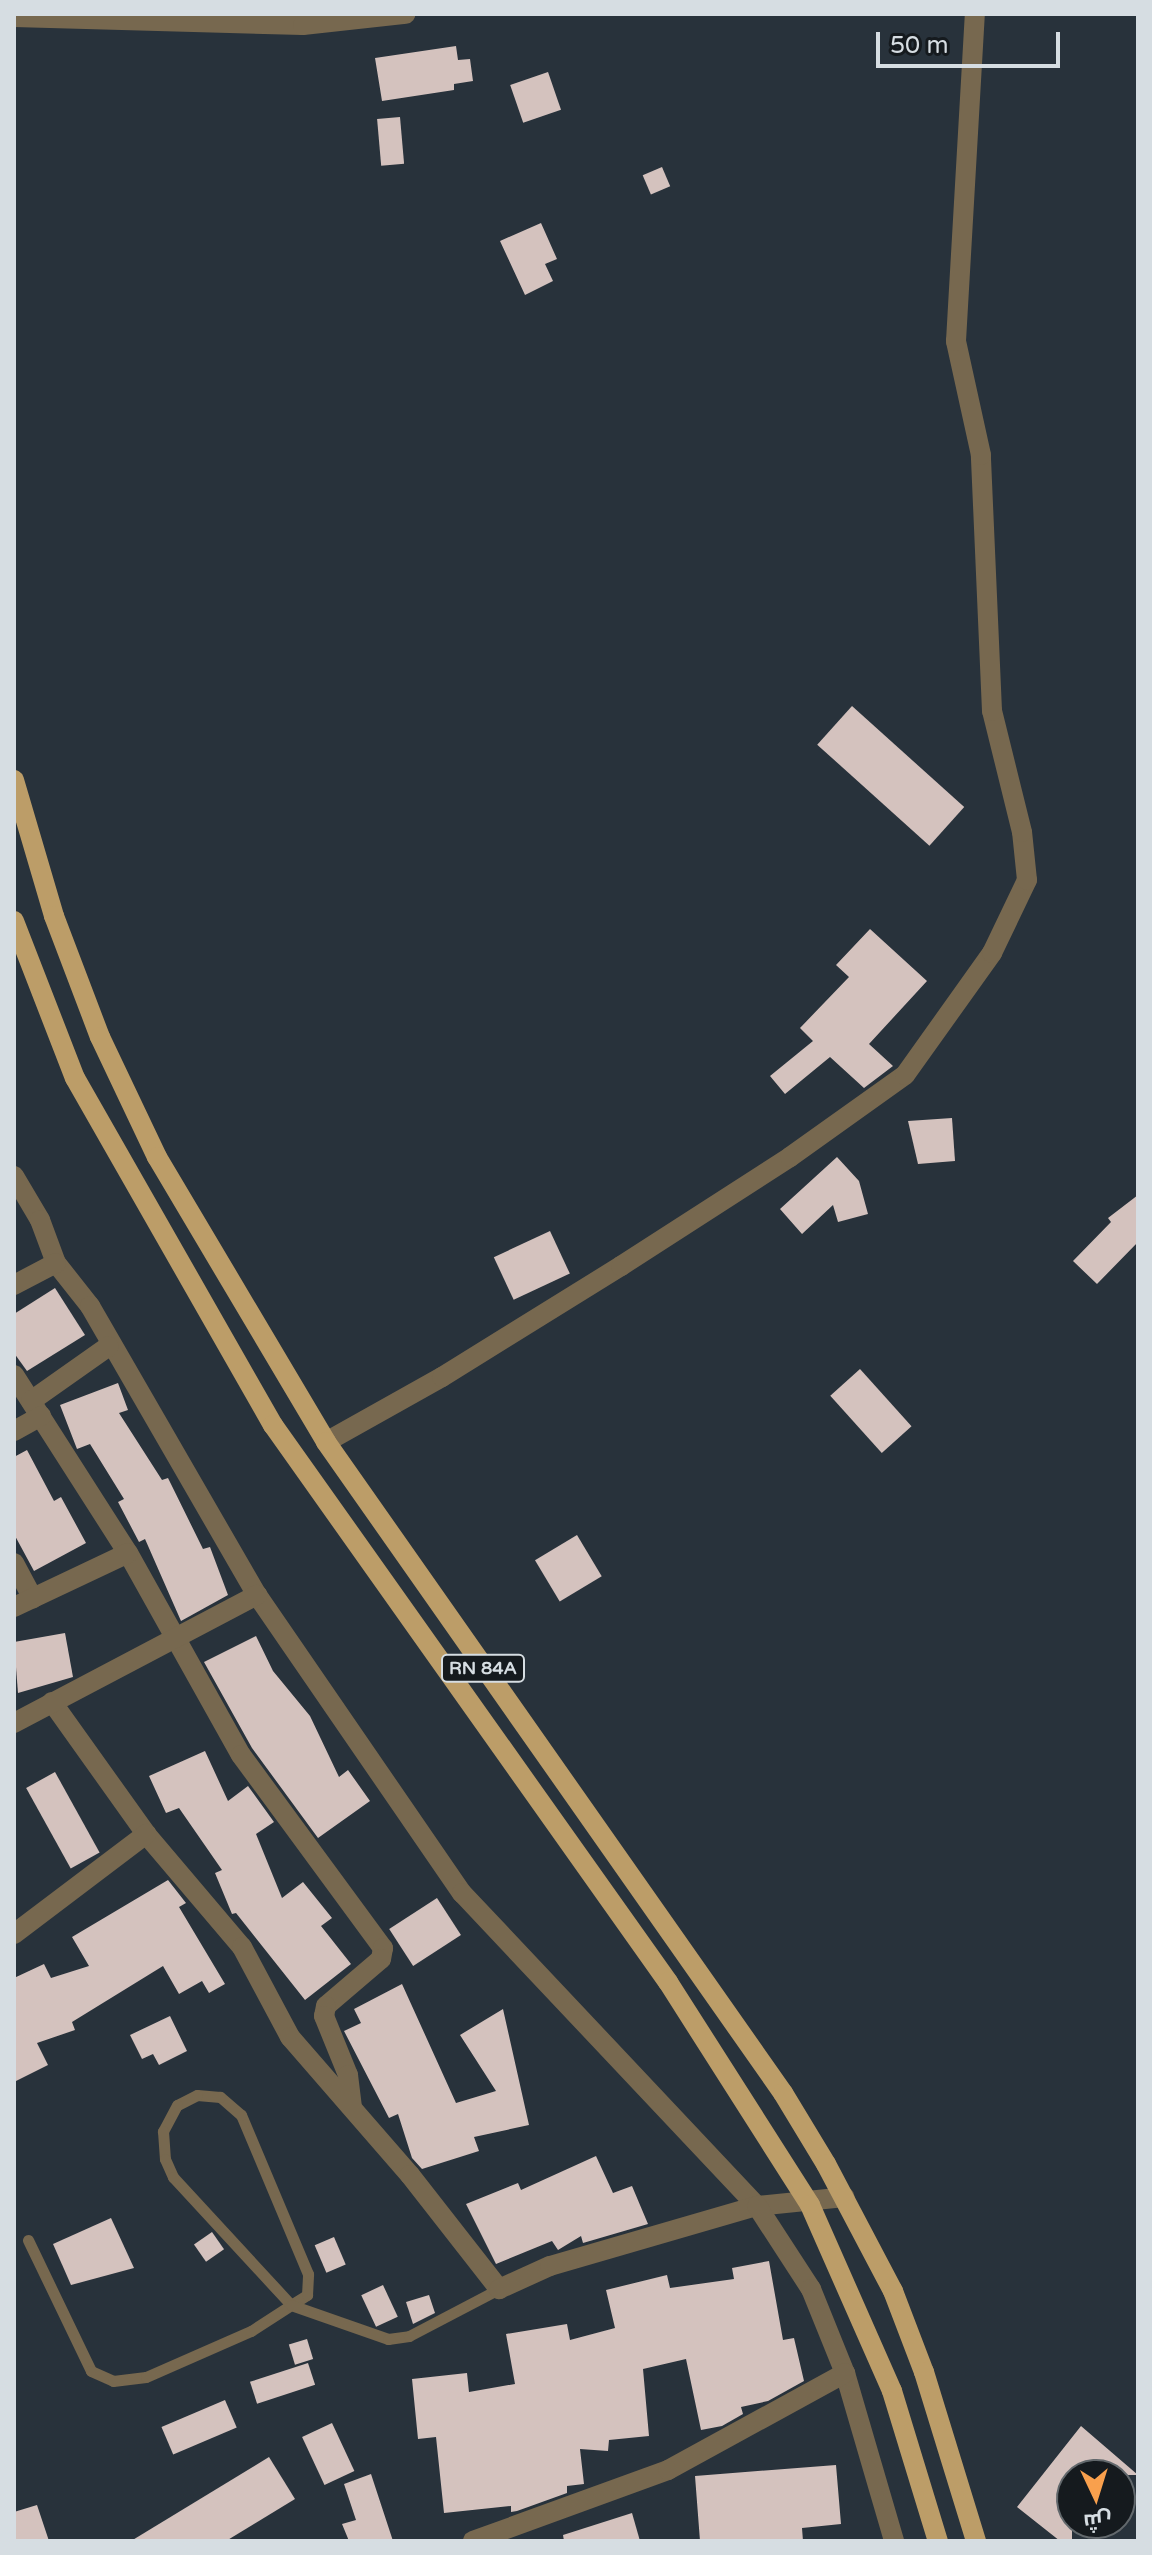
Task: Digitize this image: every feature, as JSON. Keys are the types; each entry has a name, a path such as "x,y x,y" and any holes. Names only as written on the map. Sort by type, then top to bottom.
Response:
{"main road":[{"name":"RN 84A","path":"14,780 54,916 138,1117 189,1216 326,1442 783,2093 845,2197 874,2249 924,2372 976,2541"},
{"name":"RN 84A","path":"14,921 75,1078 273,1425 668,1982 810,2205 892,2391 938,2541"}],"street":[{"path":"14,17 303,25 405,14"},
{"path":"326,1442 442,1377 621,1266 905,1075 992,953 1027,880 1022,832 992,711 981,455 956,341 975,14"},
{"path":"14,1176 40,1220 56,1263 90,1306 109,1346 257,1595 462,1893 757,2206 811,2289 845,2373 894,2541"},
{"path":"14,1285 56,1263"},
{"path":"14,1431 36,1408 109,1346"},
{"path":"14,1375 128,1553 241,1755 383,1948 381,1959 326,2006 324,2016 348,2075 352,2106"},
{"path":"14,1563 23,1602 128,1553"},
{"path":"14,1723 257,1595"},
{"path":"52,1702 146,1834 242,1947 290,2037 352,2106 499,2289 550,2266 757,2206 810,2205 845,2197"},
{"path":"14,1934 146,1834"},
{"path":"473,2541 668,2470 845,2373"}],"lane":[{"path":"28,2240 91,2371 113,2381 146,2377 251,2331 291,2305 307,2295 308,2274 241,2115 220,2097 197,2095 177,2105 163,2131 173,2177 291,2305 388,2339 409,2336 499,2289"}],"building":[{"path":"456,46 458,60 470,59 473,81 454,84 454,90 382,101 375,58"},
{"path":"548,72 561,110 523,123 510,85"},
{"path":"400,117 404,164 381,166 377,119"},
{"path":"662,167 670,186 651,195 643,175"},
{"path":"541,223 557,259 545,264 553,281 525,295 500,241"},
{"path":"852,706 964,807 929,846 817,745"},
{"path":"870,929 927,981 869,1044 893,1066 864,1088 830,1057 785,1094 770,1076 813,1041 800,1028 849,977 836,965"},
{"path":"952,1118 955,1161 918,1164 908,1121"},
{"path":"837,1157 859,1181 868,1214 838,1222 833,1205 802,1234 780,1209"},
{"path":"1138,1195 1138,1242 1097,1284 1073,1261 1111,1222 1108,1218"},
{"path":"550,1231 570,1274 514,1300 494,1257"},
{"path":"55,1288 85,1335 27,1371 14,1353 14,1314"},
{"path":"860,1369 912,1426 882,1453 830,1396"},
{"path":"118,1383 128,1410 119,1413 162,1480 168,1478 203,1549 210,1547 228,1595 181,1621 145,1539 139,1542 118,1502 124,1499 90,1444 77,1449 60,1405"},
{"path":"27,1450 54,1501 61,1497 86,1543 34,1571 14,1534 14,1457"},
{"path":"577,1535 602,1576 560,1601 535,1560"},
{"path":"65,1633 73,1677 18,1693 14,1642"},
{"path":"256,1636 273,1671 310,1716 339,1777 348,1770 370,1801 318,1838 252,1748 204,1662"},
{"path":"205,1751 228,1801 248,1786 274,1822 256,1834 282,1898 303,1882 332,1918 321,1926 351,1964 305,2000 236,1913 232,1914 215,1873 222,1870 179,1808 166,1813 149,1776"},
{"path":"55,1772 100,1852 71,1868 26,1788"},
{"path":"168,1880 186,1903 179,1907 225,1984 209,1993 202,1981 179,1994 163,1966 72,2022 75,2030 37,2043 48,2065 14,2082 14,1978 44,1964 51,1978 89,1966 72,1937"},
{"path":"437,1898 461,1935 413,1966 389,1929"},
{"path":"402,1984 456,2103 496,2091 460,2035 503,2009 529,2125 474,2137 479,2151 422,2169 412,2158 398,2114 389,2118 344,2031 361,2023 354,2009"},
{"path":"170,2016 187,2051 159,2065 153,2054 142,2059 130,2035"},
{"path":"596,2156 613,2193 632,2186 648,2224 583,2243 581,2236 558,2250 552,2241 496,2264 466,2204 518,2183 521,2190"},
{"path":"111,2218 134,2268 71,2285 53,2244"},
{"path":"212,2232 224,2249 206,2262 194,2245"},
{"path":"334,2237 346,2265 326,2273 315,2245"},
{"path":"769,2261 783,2340 794,2338 804,2381 768,2401 741,2407 743,2414 722,2426 701,2430 686,2359 643,2369 649,2436 609,2440 608,2451 580,2449 584,2484 567,2486 567,2493 517,2511 511,2512 511,2506 444,2513 436,2437 418,2439 412,2379 467,2373 469,2392 515,2384 506,2334 567,2324 570,2340 615,2328 606,2290 667,2275 670,2288 734,2279 732,2268"},
{"path":"383,2285 398,2317 376,2327 361,2295"},
{"path":"429,2295 435,2313 413,2324 406,2302"},
{"path":"307,2339 313,2359 295,2365 289,2345"},
{"path":"308,2363 315,2385 257,2404 250,2382"},
{"path":"225,2400 237,2428 173,2455 161,2427"},
{"path":"332,2423 354,2471 324,2485 302,2437"},
{"path":"1081,2426 1119,2459 1056,2459 1056,2538 1017,2507"},
{"path":"269,2457 295,2499 226,2541 131,2541"},
{"path":"836,2465 841,2524 802,2528 803,2541 700,2541 695,2476"},
{"path":"371,2474 393,2541 349,2541 342,2524 356,2520 344,2484"},
{"path":"37,2505 49,2541 14,2541 14,2512"},
{"path":"632,2513 640,2541 564,2541 563,2535"}]}
